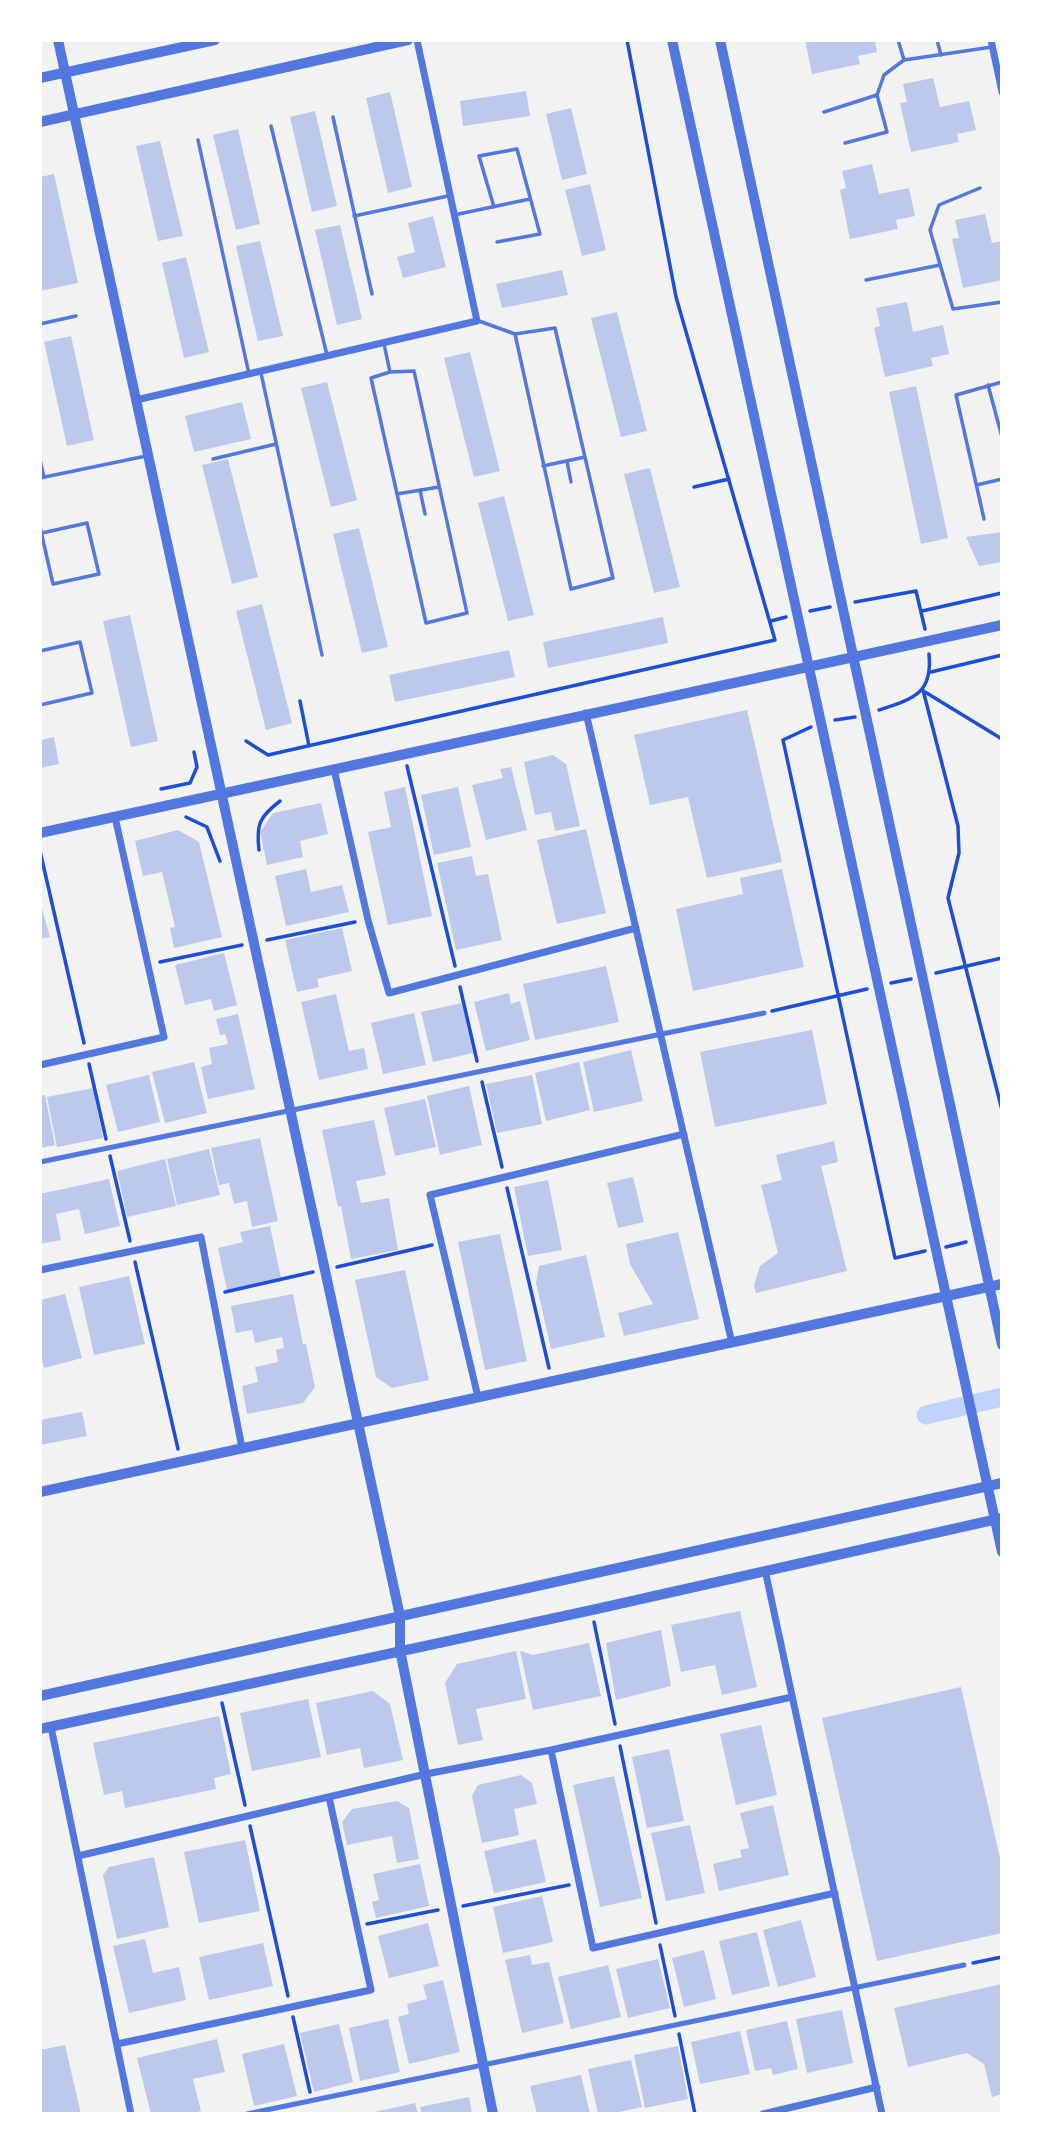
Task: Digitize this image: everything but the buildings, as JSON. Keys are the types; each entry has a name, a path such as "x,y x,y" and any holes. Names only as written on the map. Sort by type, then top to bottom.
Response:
{"street":[{"path":"58,40 400,1616 400,1650 493,2114"},
{"path":"40,78 215,40"},
{"path":"40,122 408,40"},
{"path":"136,400 477,321 418,40"},
{"path":"672,40 987,1486 998,1519 1002,1552"},
{"path":"720,40 1002,1345"},
{"path":"991,44 1002,92"},
{"path":"40,833 1002,625"},
{"path":"586,713 732,1343"},
{"path":"334,769 368,920 389,993 636,928"},
{"path":"40,1065 164,1037 116,817"},
{"path":"40,1161 291,1112 764,1013"},
{"path":"478,1397 430,1195 684,1134"},
{"path":"40,1270 201,1237 243,1448"},
{"path":"40,1492 1002,1284"},
{"path":"40,1696 1002,1483"},
{"path":"131,2114 78,1856 46,1728 998,1519"},
{"path":"765,1570 882,2114"},
{"path":"78,1856 426,1774 551,1750 792,1697"},
{"path":"551,1750 593,1948 835,1893"},
{"path":"117,2044 371,1990 329,1797"},
{"path":"247,2114 964,1965"},
{"path":"764,2114 877,2087"}],"lane":[{"path":"898,40 904,60"},
{"path":"937,40 941,55"},
{"path":"845,143 887,132 877,95 884,75 904,60 991,44"},
{"path":"824,112 877,95"},
{"path":"333,117 372,294"},
{"path":"271,126 327,355"},
{"path":"198,140 249,374"},
{"path":"494,207 479,156 517,149 540,234 497,242"},
{"path":"980,188 939,205 930,230 953,309 1002,302"},
{"path":"354,216 450,196"},
{"path":"454,215 530,199"},
{"path":"866,280 940,265"},
{"path":"40,324 76,316"},
{"path":"477,321 515,334 555,328 613,578 571,589 515,334"},
{"path":"384,342 390,372"},
{"path":"260,371 322,656"},
{"path":"414,371 439,486 467,613 426,623 371,378 390,372 414,371"},
{"path":"984,520 956,395 1002,382"},
{"path":"988,385 1002,437"},
{"path":"212,459 276,444"},
{"path":"40,460 42,478 148,455"},
{"path":"543,466 585,457"},
{"path":"567,461 571,482"},
{"path":"977,485 1002,479"},
{"path":"397,494 439,486"},
{"path":"420,490 425,514"},
{"path":"40,527 53,584 99,574 87,523 42,533"},
{"path":"40,652 80,642 92,694 40,705"}],"path":[{"path":"246,741 268,755 775,640 676,298 627,40"},
{"path":"694,487 729,479"},
{"path":"921,611 1002,593"},
{"path":"931,672 1002,655"},
{"path":"1002,739 923,690 958,826 959,853 948,898 1002,1110"},
{"path":"300,701 309,746"},
{"path":"783,740 895,1258"},
{"path":"161,789 190,783 197,766 194,752"},
{"path":"259,850 257,830 267,811 280,801"},
{"path":"178,818 189,817 207,827 220,861"},
{"path":"592,1610 695,2114"},
{"path":"220,1691 312,2100"},
{"path":"357,1926 578,1883"},
{"path":"964,1965 1002,1957"}],"water":[{"path":"1002,1392 1002,1401 941,1416 939,1407"}],"waterway":[{"path":"926,1415 1002,1397"}]}
